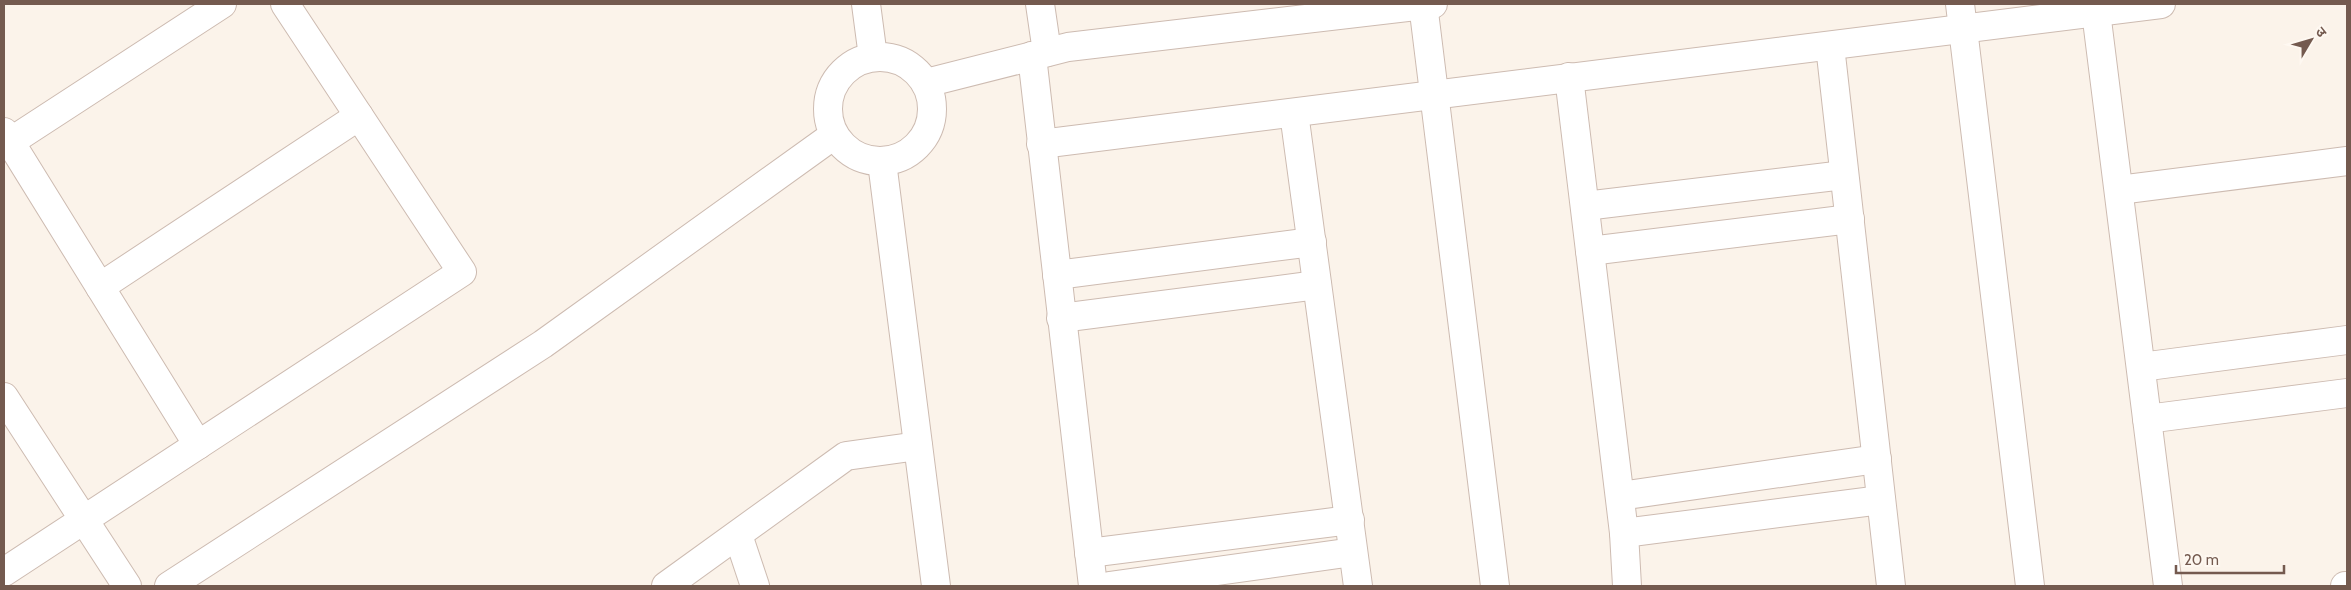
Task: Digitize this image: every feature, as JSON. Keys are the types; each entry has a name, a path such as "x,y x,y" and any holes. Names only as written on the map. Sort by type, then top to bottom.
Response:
{"street":[{"path":"198,445 7,137 222,4"},
{"path":"4,572 462,272 285,4"},
{"path":"866,4 873,57"},
{"path":"1040,4 1041,144 1093,586"},
{"path":"926,82 1068,47 1426,4 1434,95 1495,586"},
{"path":"1041,144 1830,46 1961,16 2096,12 2161,4"},
{"path":"2096,12 2168,586"},
{"path":"1961,16 2030,586"},
{"path":"1830,46 1891,586"},
{"path":"873,57 894,58 912,67 926,82 933,103 932,123 925,138 907,154 882,162 867,160 851,153 834,135 828,118 829,95 834,83 854,63 873,57"},
{"path":"1570,77 1620,496 1627,586"},
{"path":"1294,112 1358,586"},
{"path":"100,287 359,116"},
{"path":"169,586 543,344 834,135"},
{"path":"2119,190 2347,161"},
{"path":"882,162 936,586"},
{"path":"1585,206 1844,175"},
{"path":"1590,251 1850,219"},
{"path":"1057,275 1312,242"},
{"path":"1062,318 1318,285"},
{"path":"2141,367 2347,340"},
{"path":"2147,419 2347,393"},
{"path":"4,397 126,586"},
{"path":"666,586 846,456 918,446"},
{"path":"1620,496 1877,459"},
{"path":"1624,533 1881,500"},
{"path":"1090,553 1350,520"},
{"path":"738,534 755,586"},
{"path":"1109,586 1353,552"}]}
